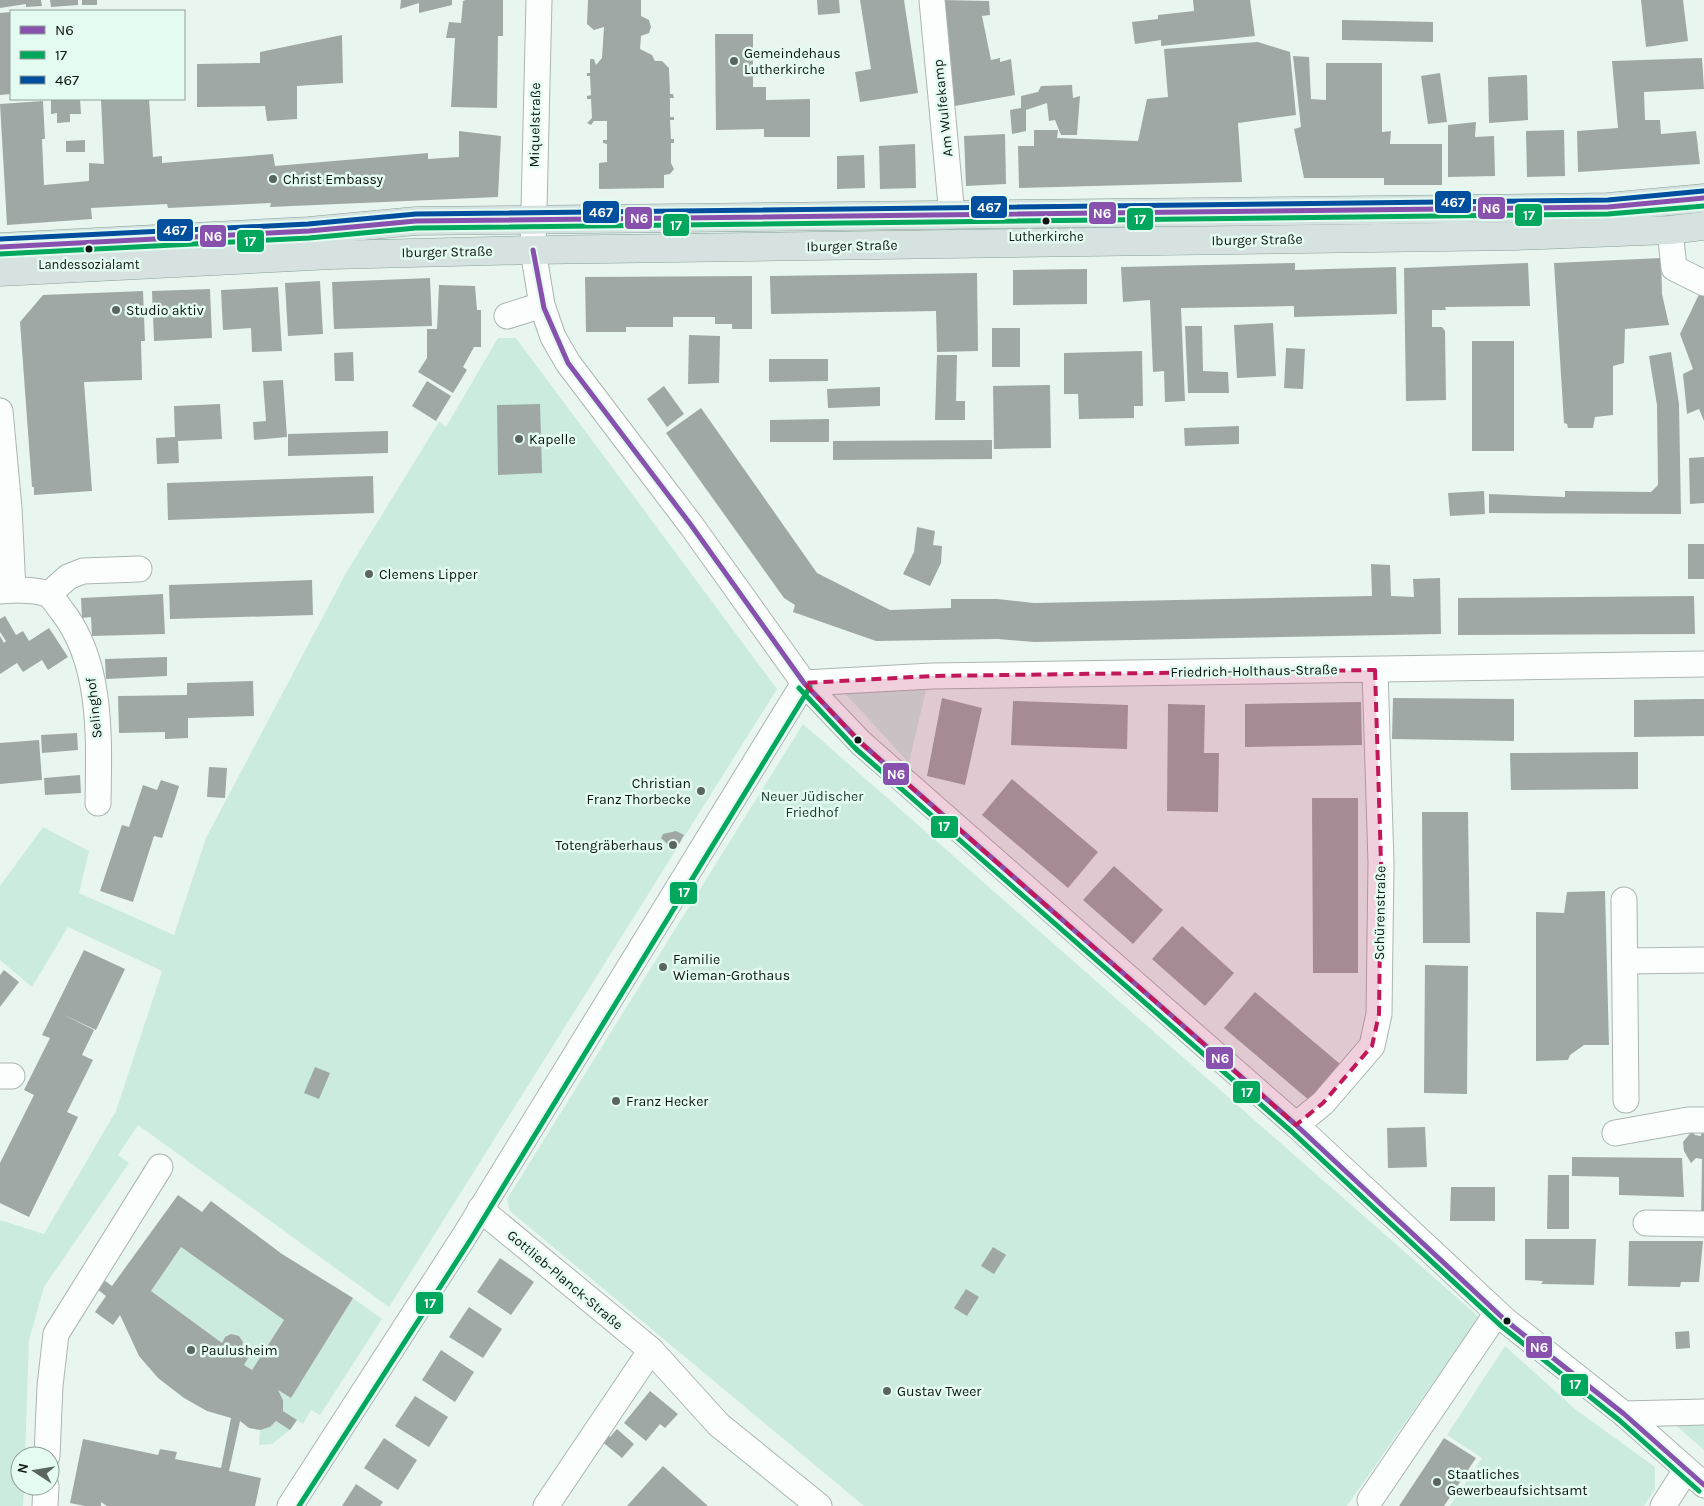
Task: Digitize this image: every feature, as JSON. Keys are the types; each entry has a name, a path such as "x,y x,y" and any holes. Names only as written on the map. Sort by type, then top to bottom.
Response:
{"main road":[{"name":"Iburger Straße","path":"0,247 309,231 416,222 533,219 1579,208 1704,198"},
{"name":"Iburger Straße","path":"0,272 322,256 533,250 1380,238 1670,230 1704,226"}],"street":[{"name":"Miquelstraße","path":"538,0 533,250 542,305 554,336 568,363 691,525 804,683 861,743 1296,1125 1497,1313 1624,1414 1695,1478"},
{"name":"Am Wulfekamp","path":"932,0 952,216"},
{"path":"1670,230 1674,268 1704,282"},
{"path":"506,316 542,305"},
{"path":"0,411 1,440 9,508 7,590 32,590 49,594 68,577 83,571 139,569"},
{"name":"Selinghof","path":"49,594 72,624 92,676 99,761 98,803"},
{"name":"Friedrich-Holthaus-Straße","path":"804,683 932,676 1704,664"},
{"name":"Schürenstraße","path":"1296,1125 1323,1103 1372,1046 1379,1014 1381,863 1375,670"},
{"path":"290,1506 480,1209 804,683"},
{"path":"1624,900 1626,1100"},
{"path":"1625,961 1704,960"},
{"path":"1615,1133 1688,1120 1704,1120"},
{"path":"47,1446 50,1386 56,1334 160,1167"},
{"name":"Gottlieb-Planck-Straße","path":"480,1209 651,1350 719,1425 819,1506"},
{"path":"1646,1223 1704,1224"},
{"path":"1370,1500 1497,1313"},
{"path":"546,1506 651,1350"},
{"path":"1624,1414 1704,1412"},
{"path":"1663,1506 1695,1478"}],"highlighted area":[{"path":"1375,670 1381,863 1379,1014 1372,1046 1323,1103 1296,1125 861,743 804,683 932,676"}],"green space":[{"path":"498,338 516,338 777,689 389,1307 138,1125 118,1155 129,1163 44,1287 29,1340 25,1446 10,1446 10,1496 24,1496 23,1506 0,1506 0,1220 44,1234 116,1111 162,971 68,927 32,987 0,960 0,886 43,827 89,851 79,893 174,935 206,838 346,573 439,422 446,427"},
{"path":"842,690 926,690 909,763"},
{"name":"Neuer Jüdischer Friedhof","path":"803,724 1479,1317 1347,1506 864,1506 510,1211 507,1199"},
{"path":"181,1247 284,1320 252,1370 244,1365 251,1353 242,1347 243,1342 239,1336 225,1337 222,1343 151,1291"},
{"path":"353,1298 382,1319 320,1415 311,1410 303,1424 283,1411 283,1400 278,1390 291,1398"},
{"path":"1505,1346 1575,1409 1655,1467 1655,1489 1644,1506 1450,1506 1482,1458 1447,1435"},
{"path":"276,1421 290,1430 272,1444 259,1445 260,1430 270,1427"},
{"path":"1673,1423 1704,1423 1704,1450"}],"building":[{"path":"0,0 41,0 42,6 26,7 26,4 0,8"},
{"path":"50,0 78,0 78,5 51,7"},
{"path":"82,0 97,0 97,5 82,5"},
{"path":"401,0 452,0 452,5 419,13 419,3 400,9"},
{"path":"503,0 503,36 498,36 497,108 451,107 455,38 446,38 449,22 461,23 463,1"},
{"path":"588,0 641,0 641,16 649,20 651,27 649,33 641,36 640,49 652,55 655,61 662,61 669,68 670,94 673,94 674,98 670,98 670,117 674,117 674,120 670,120 671,139 674,139 674,143 671,143 671,163 674,169 670,174 664,175 664,188 599,189 599,163 607,162 607,144 603,143 603,140 607,140 607,121 594,121 591,125 587,123 592,118 591,99 587,99 587,96 591,95 590,76 587,76 587,73 590,73 590,59 594,59 596,65 602,58 604,27 594,30 587,24"},
{"path":"817,0 839,0 840,13 818,15"},
{"path":"860,0 904,0 918,93 860,102 855,72 871,69"},
{"path":"940,0 989,1 990,15 982,16 991,60 1000,58 1000,62 1011,59 1015,95 955,106"},
{"path":"1193,0 1250,0 1255,36 1161,46 1161,40 1135,44 1132,22 1158,19 1158,15 1194,11"},
{"path":"1641,0 1683,0 1688,41 1646,47"},
{"path":"10,12 10,94 0,95 0,13"},
{"path":"1342,20 1433,22 1433,42 1342,40"},
{"name":"Gemeindehaus Lutherkirche","path":"715,34 753,34 753,87 766,87 766,100 810,99 810,137 764,137 764,129 716,130"},
{"path":"342,35 343,83 297,86 297,119 267,121 265,106 197,107 197,64 260,63 260,52"},
{"path":"1258,42 1290,52 1296,115 1238,123 1242,182 1019,188 1018,146 1034,146 1034,130 1058,130 1057,138 1138,141 1147,99 1168,97 1164,49"},
{"path":"1293,56 1309,57 1311,99 1326,100 1326,63 1382,63 1382,132 1391,131 1390,144 1442,144 1442,185 1384,185 1384,178 1304,178 1294,129 1301,127"},
{"path":"1702,58 1704,89 1644,92 1645,120 1660,120 1661,134 1696,131 1700,164 1578,172 1577,131 1618,128 1612,61"},
{"path":"1440,73 1447,122 1428,124 1421,76"},
{"path":"1527,75 1528,120 1489,123 1488,77"},
{"path":"1072,85 1073,98 1080,96 1077,135 1061,135 1055,120 1049,121 1047,103 1026,110 1026,131 1012,134 1010,110 1021,108 1021,96 1038,92 1041,86"},
{"path":"51,100 80,100 81,114 70,114 70,122 57,123 57,113 51,114"},
{"path":"101,100 149,100 153,157 162,156 162,163 273,154 275,166 428,153 428,159 459,157 459,131 501,136 498,197 270,207 271,203 168,208 167,204 91,208 92,219 7,225 0,104 43,101 45,139 42,139 44,185 89,181 89,163 104,164"},
{"path":"1476,122 1475,137 1494,136 1495,176 1448,177 1448,125"},
{"path":"1564,130 1565,176 1527,177 1526,131"},
{"path":"1005,134 1006,184 966,186 964,136"},
{"path":"85,140 85,152 66,152 66,141"},
{"path":"915,144 916,188 880,189 879,146"},
{"path":"864,155 865,188 837,189 837,156"},
{"path":"1661,258 1662,294 1669,325 1625,329 1624,363 1613,366 1613,415 1595,417 1593,428 1568,428 1567,424 1564,423 1554,263"},
{"path":"1295,263 1295,270 1396,267 1397,314 1294,317 1294,306 1181,308 1185,401 1165,402 1164,371 1153,372 1150,300 1123,302 1121,267"},
{"path":"1528,263 1530,306 1445,307 1446,310 1432,310 1432,327 1442,327 1445,331 1446,400 1406,401 1404,268"},
{"path":"1087,269 1087,304 1013,305 1013,270"},
{"path":"977,273 978,351 937,352 936,311 771,314 770,276"},
{"path":"752,276 752,329 732,329 732,324 715,324 715,317 673,317 673,327 626,327 626,332 586,332 585,277"},
{"path":"430,278 432,326 334,329 332,282"},
{"path":"320,281 323,334 288,336 285,283"},
{"path":"1704,284 1704,421 1699,409 1687,414 1683,374 1693,369 1680,334"},
{"path":"439,285 475,286 477,310 481,310 481,347 474,347 463,367 467,370 453,393 418,372 427,358 427,329 437,329"},
{"path":"278,287 282,351 252,352 251,328 223,330 221,290"},
{"path":"210,289 212,338 154,341 152,291"},
{"path":"143,291 145,341 141,341 142,380 84,382 92,491 34,495 20,322 43,295"},
{"path":"1273,323 1276,376 1237,378 1234,325"},
{"path":"1185,326 1202,326 1203,371 1228,372 1229,393 1188,393"},
{"path":"992,328 1020,328 1020,367 992,367"},
{"path":"689,335 720,336 719,383 688,384"},
{"path":"1472,341 1514,341 1514,451 1472,451"},
{"path":"1286,348 1305,349 1303,389 1284,388"},
{"path":"1142,351 1143,406 1134,406 1134,418 1079,419 1078,394 1064,394 1064,353"},
{"path":"353,352 354,381 335,381 334,353"},
{"path":"1671,352 1679,404 1681,514 1489,513 1489,494 1565,497 1565,491 1651,492 1658,485 1657,405 1649,356"},
{"path":"937,355 957,355 956,401 965,401 965,420 935,420"},
{"path":"769,359 828,359 828,381 769,382"},
{"path":"283,380 287,437 254,440 253,422 266,421 263,381"},
{"path":"427,381 451,396 436,421 412,406"},
{"path":"1050,385 1051,448 994,449 993,386"},
{"path":"664,386 684,414 667,427 647,399"},
{"path":"880,387 880,406 828,408 827,389"},
{"path":"220,404 222,439 178,441 179,463 157,464 156,438 175,437 174,406"},
{"name":"Kapelle","path":"540,404 542,473 498,475 497,405"},
{"path":"701,408 817,573 890,610 951,608 951,599 997,599 1034,603 1372,596 1371,564 1390,565 1391,596 1414,597 1413,579 1440,578 1441,634 1034,642 998,639 876,641 793,612 795,605 784,598 666,433"},
{"path":"829,419 829,442 770,442 770,420"},
{"path":"1239,426 1239,444 1185,446 1184,428"},
{"path":"388,431 388,453 288,456 288,434"},
{"path":"992,440 992,459 833,460 833,441"},
{"path":"1704,457 1704,503 1690,504 1689,458"},
{"path":"373,476 374,513 168,520 167,483"},
{"path":"1484,491 1485,514 1450,516 1448,493"},
{"path":"917,527 935,531 933,545 942,546 941,563 930,586 903,574 914,552"},
{"path":"1688,544 1704,544 1704,579 1688,579"},
{"path":"312,580 313,615 170,619 169,585"},
{"path":"163,594 165,634 92,636 91,617 82,618 81,598"},
{"path":"1694,596 1695,634 1458,635 1458,598"},
{"path":"5,616 16,635 23,631 29,641 49,628 68,657 48,670 42,660 23,672 17,663 0,674 0,636 4,643 6,641 0,632 0,619"},
{"path":"167,657 167,676 106,679 105,659"},
{"path":"253,681 254,716 188,718 188,738 165,739 165,732 119,733 118,696 187,695 187,683"},
{"path":"942,698 982,708 965,785 927,776"},
{"path":"1393,698 1514,699 1514,741 1392,739"},
{"path":"1704,699 1704,736 1634,737 1634,700"},
{"path":"1013,701 1128,705 1127,749 1011,745"},
{"path":"1361,702 1362,745 1245,747 1245,704"},
{"path":"1168,704 1205,705 1204,753 1219,753 1218,812 1167,811"},
{"path":"77,733 78,750 42,753 41,735"},
{"path":"39,740 42,780 0,784 0,743"},
{"path":"1638,752 1638,789 1511,790 1510,753"},
{"path":"209,767 227,768 225,798 207,797"},
{"path":"80,775 81,793 45,795 44,778"},
{"path":"1012,779 1098,852 1068,888 982,815"},
{"path":"161,780 179,786 162,838 154,836 133,902 100,891 122,825 129,827 143,785 157,790"},
{"path":"1312,798 1358,798 1358,973 1313,973"},
{"path":"1422,812 1468,812 1470,943 1423,943"},
{"name":"Totengräberhaus","path":"676,831 684,835 675,851 661,838 663,834"},
{"path":"1114,866 1163,910 1133,944 1083,900"},
{"path":"1605,891 1609,1045 1584,1045 1570,1055 1568,1060 1536,1061 1536,912 1564,913 1567,892"},
{"path":"1182,926 1234,973 1205,1006 1152,959"},
{"path":"84,950 125,969 96,1030 62,1014 94,1030 82,1055 93,1060 67,1112 78,1117 29,1217 0,1203 0,1163 34,1095 24,1090 50,1038 42,1035"},
{"path":"1425,965 1468,966 1467,1094 1424,1093"},
{"path":"4,970 19,982 0,1007 0,975"},
{"path":"1255,992 1340,1064 1309,1100 1224,1028"},
{"path":"315,1067 330,1073 319,1099 304,1093"},
{"path":"1702,1126 1704,1126 1704,1223 1701,1223 1702,1159 1696,1158 1691,1163 1684,1151 1683,1142 1692,1131 1695,1135 1701,1136"},
{"path":"1425,1127 1427,1167 1388,1168 1387,1128"},
{"path":"1572,1157 1682,1158 1684,1197 1619,1195 1619,1177 1572,1176"},
{"path":"1548,1175 1569,1175 1569,1229 1547,1229"},
{"path":"1451,1187 1495,1187 1495,1221 1450,1221"},
{"name":"Paulusheim","path":"178,1195 202,1212 211,1201 282,1254 353,1298 291,1398 278,1390 283,1400 283,1411 297,1420 290,1430 276,1421 270,1427 260,1430 249,1428 240,1421 229,1471 261,1478 255,1506 107,1506 101,1502 101,1506 85,1506 70,1503 83,1439 158,1455 160,1449 177,1452 175,1459 221,1468 231,1418 207,1411 184,1398 158,1378 139,1356 120,1315 113,1325 95,1312 106,1296 97,1289 104,1280 112,1286","holes":["181,1247 284,1320 252,1370 244,1365 251,1353 242,1347 243,1342 239,1336 231,1334 225,1337 222,1343 151,1291"]},
{"path":"1525,1239 1596,1239 1594,1285 1541,1284 1543,1281 1525,1280"},
{"path":"1629,1241 1703,1241 1699,1282 1681,1282 1680,1287 1628,1286"},
{"path":"993,1247 1006,1255 994,1274 981,1266"},
{"path":"500,1258 534,1282 511,1315 477,1292"},
{"path":"966,1289 979,1297 967,1316 954,1308"},
{"path":"469,1307 502,1329 483,1358 449,1337"},
{"path":"1689,1331 1690,1348 1676,1349 1675,1332"},
{"path":"441,1350 474,1372 455,1402 422,1380"},
{"path":"650,1391 678,1414 665,1428 660,1424 646,1441 624,1423"},
{"path":"415,1396 448,1417 429,1447 395,1426"},
{"path":"617,1429 634,1444 622,1458 600,1440 606,1433 610,1437"},
{"path":"384,1438 417,1460 398,1490 364,1468"},
{"name":"Staatliches Gewerbeaufsichtsamt","path":"1444,1438 1476,1458 1444,1506 1399,1506"},
{"path":"663,1466 708,1506 627,1506"},
{"path":"356,1484 383,1502 380,1506 342,1506"}],"transit line":[{"name":"467","path":"0,239 308,224 416,214 1608,200 1703,191"},
{"name":"N6","path":"0,247 309,231 416,221 1608,207 1704,198"},
{"name":"17","path":"0,254 309,238 416,228 1608,214 1704,206"},
{"name":"N6","path":"533,250 544,308 568,363 691,525 804,683 861,743 1296,1125 1505,1320 1624,1414 1704,1485"},
{"name":"17","path":"299,1506 471,1239 810,687"},
{"name":"17","path":"799,688 856,749 1291,1131 1500,1325 1619,1420 1699,1491"}],"place":[{"name":"Gemeindehaus Lutherkirche","path":"734,61"},
{"name":"Christ Embassy","path":"273,179"},
{"name":"Lutherkirche","path":"1046,221"},
{"name":"Landessozialamt","path":"89,249"},
{"name":"Studio aktiv","path":"116,310"},
{"name":"Kapelle","path":"519,439"},
{"name":"Clemens Lipper","path":"369,574"},
{"name":"Christian Franz Thorbecke","path":"701,791"},
{"name":"Totengräberhaus","path":"673,845"},
{"name":"Familie Wieman-Grothaus","path":"663,967"},
{"name":"Franz Hecker","path":"616,1101"},
{"name":"Paulusheim","path":"191,1350"},
{"name":"Gustav Tweer","path":"887,1391"},
{"name":"Staatliches Gewerbeaufsichtsamt","path":"1437,1482"}]}
